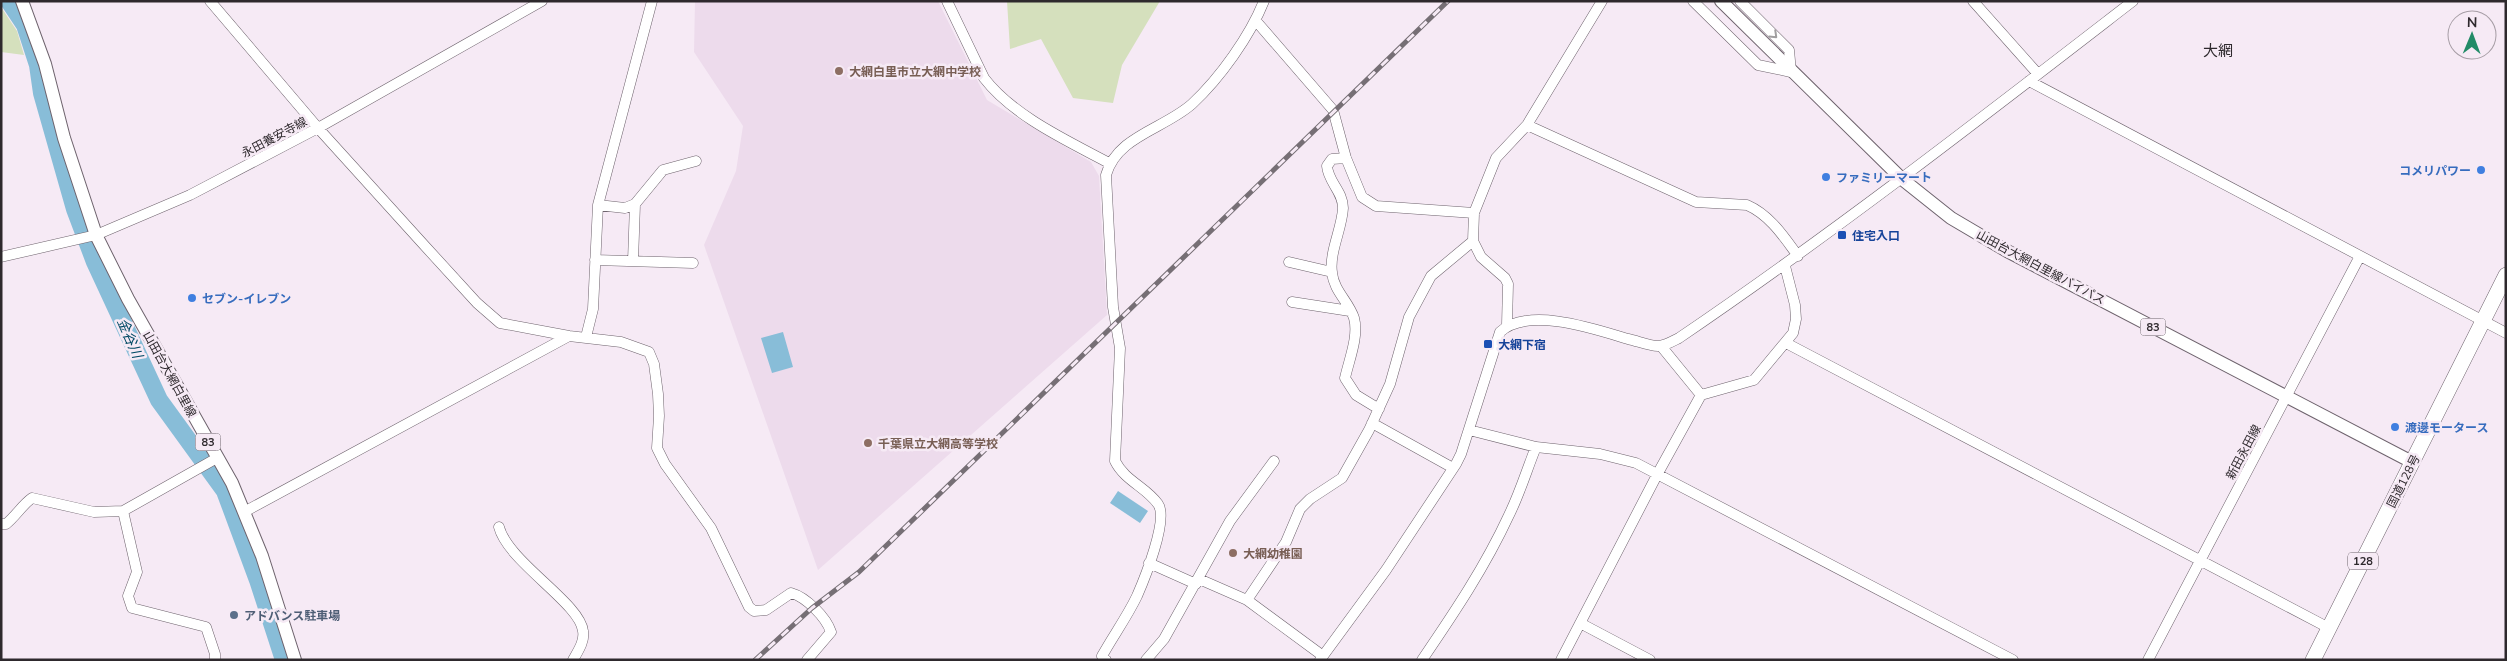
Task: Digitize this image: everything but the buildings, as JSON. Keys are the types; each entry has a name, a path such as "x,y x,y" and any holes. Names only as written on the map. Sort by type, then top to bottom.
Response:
{"highway":[{"name":"国道128号","path":"2313,660 2506,275"}],"main road":[{"name":"山田台大網白里線","path":"22,1 45,64 64,138 96,235 128,299 217,458 244,512 262,556 295,660"},
{"name":"山田台大網白里線バイパス","path":"1721,1 1791,72 1902,179 1951,218 2007,251 2412,462"}],"street":[{"path":"210,1 318,128 483,308 500,323 569,336 621,342 649,352 654,364 658,394 657,448 665,464 711,528 749,607 754,611 766,610 790,593 799,595 828,623 832,632 807,660"},
{"name":"永田養安寺線","path":"1,257 96,235 190,195 318,128 542,1"},
{"path":"586,337 593,309 598,205 652,1"},
{"path":"948,1 984,78 990,86 1013,105 1060,137 1110,163"},
{"path":"1106,660 1102,656 1137,596 1160,528 1162,513 1158,504 1120,472 1115,461 1120,348 1112,307 1106,187 1110,163 1126,145 1170,121 1211,84 1256,21 1264,1"},
{"path":"1507,325 1508,284 1506,278 1481,257 1473,241 1474,213 1496,158 1527,126 1602,1"},
{"path":"1693,1 1758,65 1791,72 1789,50 1740,1"},
{"path":"1973,1 2038,74"},
{"path":"1661,346 1679,338 1785,266 1902,179 2133,1"},
{"path":"1256,21 1333,110 1346,158 1362,196 1376,206 1474,213"},
{"path":"2029,81 2506,332"},
{"path":"1527,126 1696,202 1747,205 1755,208 1777,228 1798,256"},
{"path":"1346,158 1332,159 1327,166 1328,176 1338,188 1343,207 1332,272 1335,287 1354,317 1355,333 1345,378 1356,395 1379,408"},
{"path":"598,205 625,208 635,204 663,170 696,161"},
{"path":"633,261 635,204"},
{"path":"1247,600 1286,542 1300,510 1310,500 1342,478 1372,423 1390,384 1409,317 1432,276 1473,241"},
{"name":"新田永田線","path":"2148,660 2360,256"},
{"path":"595,260 692,262"},
{"path":"1289,262 1332,272"},
{"path":"1561,660 1658,472 1701,395 1754,380 1793,333 1796,319 1785,266"},
{"path":"1292,302 1350,311"},
{"path":"1149,563 1247,600 1321,658 1386,570 1461,454 1500,332 1507,325 1520,321 1556,322 1582,326 1661,346 1701,395"},
{"path":"244,512 569,336"},
{"path":"1786,343 2329,628"},
{"path":"1372,423 1453,468"},
{"path":"1468,430 1536,446 1600,454 1636,463 1658,472 2013,660"},
{"path":"1422,660 1480,572 1510,514 1536,446"},
{"path":"1,524 6,524 16,515 24,503 32,498 94,512 123,511 217,458"},
{"path":"1146,660 1164,638 1230,521 1274,461"},
{"path":"123,511 137,572 128,596 132,608 206,627 215,654 215,660"},
{"path":"499,527 514,552 577,617 584,631 581,645 573,660"},
{"path":"1580,623 1650,660"}],"shaded area":[{"name":"千葉県立大網高等学校","path":"695,1 938,1 987,100 1091,162 1099,176 1107,315 818,570 704,245 736,171 743,126 694,52"}],"green space":[{"path":"1007,1 1160,1 1122,65 1113,103 1073,98 1041,39 1010,49"},
{"path":"1,7 17,31 24,55 1,52"}],"water":[{"path":"783,332 793,367 772,373 761,338"},
{"path":"1118,491 1148,511 1140,523 1110,503"}],"waterway":[{"name":"金谷川","path":"9,1 25,25 38,65 42,93 75,209 95,262 159,400 225,491 258,580 284,660"}],"railway":[{"path":"755,660 812,608 859,572 1448,1"}],"place":[{"name":"大網白里市立大網中学校","path":"839,71"},
{"name":"コメリパワー","path":"2481,170"},
{"name":"ファミリーマート","path":"1826,177"},
{"name":"住宅入口","path":"1842,235"},
{"name":"セブン-イレブン","path":"192,298"},
{"name":"大網下宿","path":"1488,344"},
{"name":"渡邊モータース","path":"2395,427"},
{"name":"千葉県立大網高等学校","path":"868,443"},
{"name":"大網幼稚園","path":"1233,553"},
{"name":"アドバンス駐車場","path":"234,615"}],"district":[{"name":"大網","path":"2218,50"}]}
